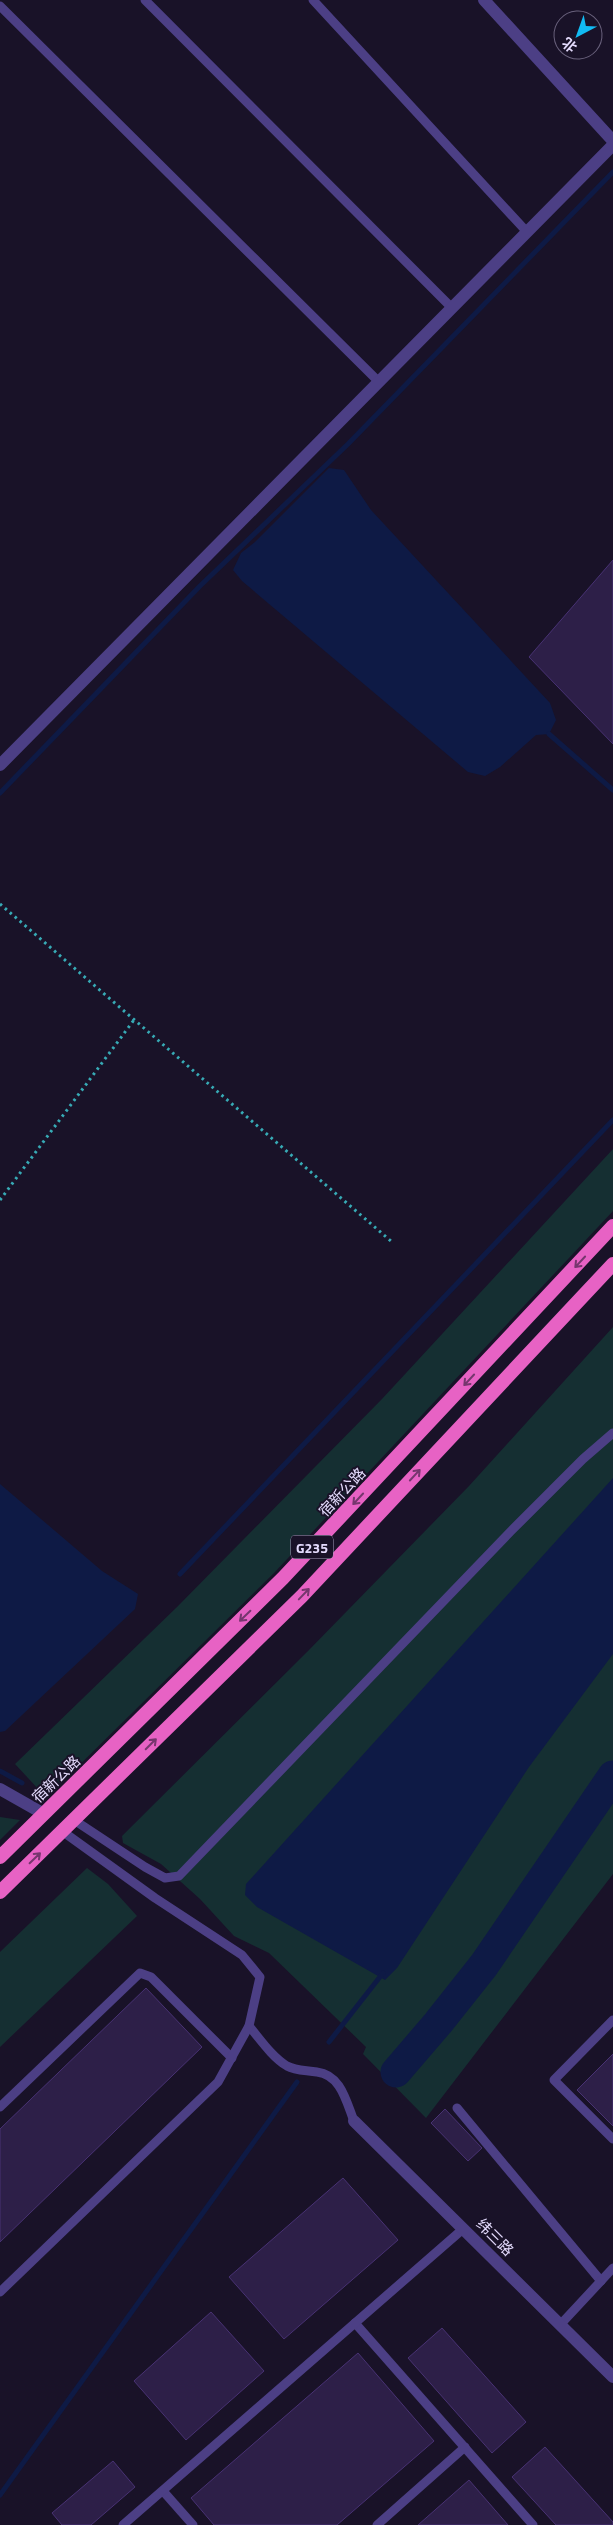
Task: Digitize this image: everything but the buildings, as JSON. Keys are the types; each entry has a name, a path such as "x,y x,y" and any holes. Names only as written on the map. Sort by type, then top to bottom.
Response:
{"highway":[{"name":"宿新公路","path":"0,1857 284,1578 613,1226"},
{"name":"G235","path":"0,1892 302,1596 613,1264"}],"street":[{"path":"0,764 613,143 484,0"},
{"path":"0,1789 44,1814"},
{"name":"纬三路","path":"354,2121 613,2377"}],"lane":[{"path":"145,0 452,308"},
{"path":"313,0 527,232"},
{"path":"0,6 379,382"},
{"path":"74,1820 165,1878 179,1876 511,1531 583,1459 613,1433"},
{"path":"0,2292 218,2082 249,2026 260,1977 242,1955 155,1898 62,1831"},
{"path":"0,2107 140,1973 151,1977 232,2058"},
{"path":"613,2020 554,2080 613,2139"},
{"path":"249,2026 285,2065 295,2069 327,2074 335,2080 342,2090 354,2121"},
{"path":"457,2108 601,2281"},
{"path":"123,2525 463,2229"},
{"path":"560,2325 613,2268"},
{"path":"355,2323 533,2525"},
{"path":"376,2525 465,2447"},
{"path":"163,2491 193,2525"}],"path":[{"path":"0,904 392,1242"},
{"path":"0,1200 134,1020"}],"green space":[{"path":"613,1149 613,1211 274,1573 55,1789 41,1792 15,1764 177,1607 382,1399"},
{"path":"613,1327 613,1874 426,2118 363,2054 366,2047 269,1953 234,1936 200,1899 161,1864 123,1843 122,1836 308,1651 469,1486"},
{"path":"0,1817 20,1820 0,1840"},
{"path":"87,1868 108,1884 137,1916 0,2047 0,1952"}],"water":[{"path":"329,468 344,470 371,510 550,703 556,720 549,734 536,735 500,767 485,776 468,772 242,581 233,570 241,553 255,542"},
{"path":"613,1478 613,1654 529,1767 397,1968 385,1980 257,1907 245,1895 246,1884"},
{"path":"0,1484 102,1571 138,1594 135,1609 5,1731 0,1732"}],"waterway":[{"path":"0,793 200,586 348,444 613,172"},
{"path":"549,734 613,790"},
{"path":"180,1574 613,1120"},
{"path":"0,1771 22,1783"},
{"path":"396,2072 484,1965 613,1776"},
{"path":"329,2042 383,1973"},
{"path":"0,2495 297,2082"}]}
